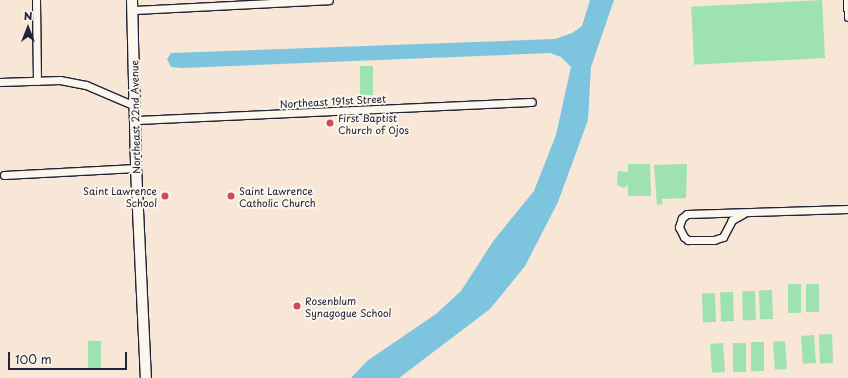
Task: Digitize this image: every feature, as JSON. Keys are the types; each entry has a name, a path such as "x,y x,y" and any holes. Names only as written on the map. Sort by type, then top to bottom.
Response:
{"street":[{"path":"36,0 37,81"},
{"path":"133,5 329,0"},
{"path":"847,0 848,18"},
{"name":"Northeast 22nd Avenue","path":"133,5 136,168 146,378"},
{"path":"0,82 60,80 86,85 135,106"},
{"name":"Northeast 191st Street","path":"135,120 532,102"},
{"path":"4,175 136,168"},
{"path":"743,214 732,220 723,237 714,240 688,240 679,228 682,218 687,214 743,214 848,209"}],"green space":[{"path":"822,0 825,58 694,65 691,7"},
{"path":"360,66 373,66 373,95 360,95"},
{"path":"628,164 650,164 651,196 628,196 628,185 624,188 617,185 618,171 628,172"},
{"path":"687,164 686,198 662,199 662,204 657,205 654,165"},
{"path":"788,284 801,284 801,313 788,313"},
{"path":"806,284 819,284 819,312 806,312"},
{"path":"759,290 772,290 773,319 760,319"},
{"path":"742,291 755,291 756,320 743,320"},
{"path":"720,292 733,292 734,321 721,321"},
{"path":"702,293 715,293 716,322 703,322"},
{"path":"819,334 832,334 833,363 820,363"},
{"path":"814,335 816,363 803,364 801,336"},
{"path":"88,341 101,341 101,369 88,369"},
{"path":"785,341 787,369 775,370 773,342"},
{"path":"751,342 764,342 764,371 751,371"},
{"path":"723,343 725,372 712,373 710,344"},
{"path":"733,343 746,343 746,372 733,372"}],"water":[{"path":"590,0 614,0 591,67 588,120 558,202 525,266 490,309 399,378 351,378 367,361 436,314 461,291 494,240 534,191 556,135 571,67 561,57 550,53 181,68 171,67 167,59 171,53 555,39 572,33 582,26"}],"place":[{"name":"First Baptist Church of Ojos","path":"330,123"},
{"name":"Saint Lawrence School","path":"165,196"},
{"name":"Saint Lawrence Catholic Church","path":"231,196"},
{"name":"Rosenblum Synagogue School","path":"297,306"}]}
